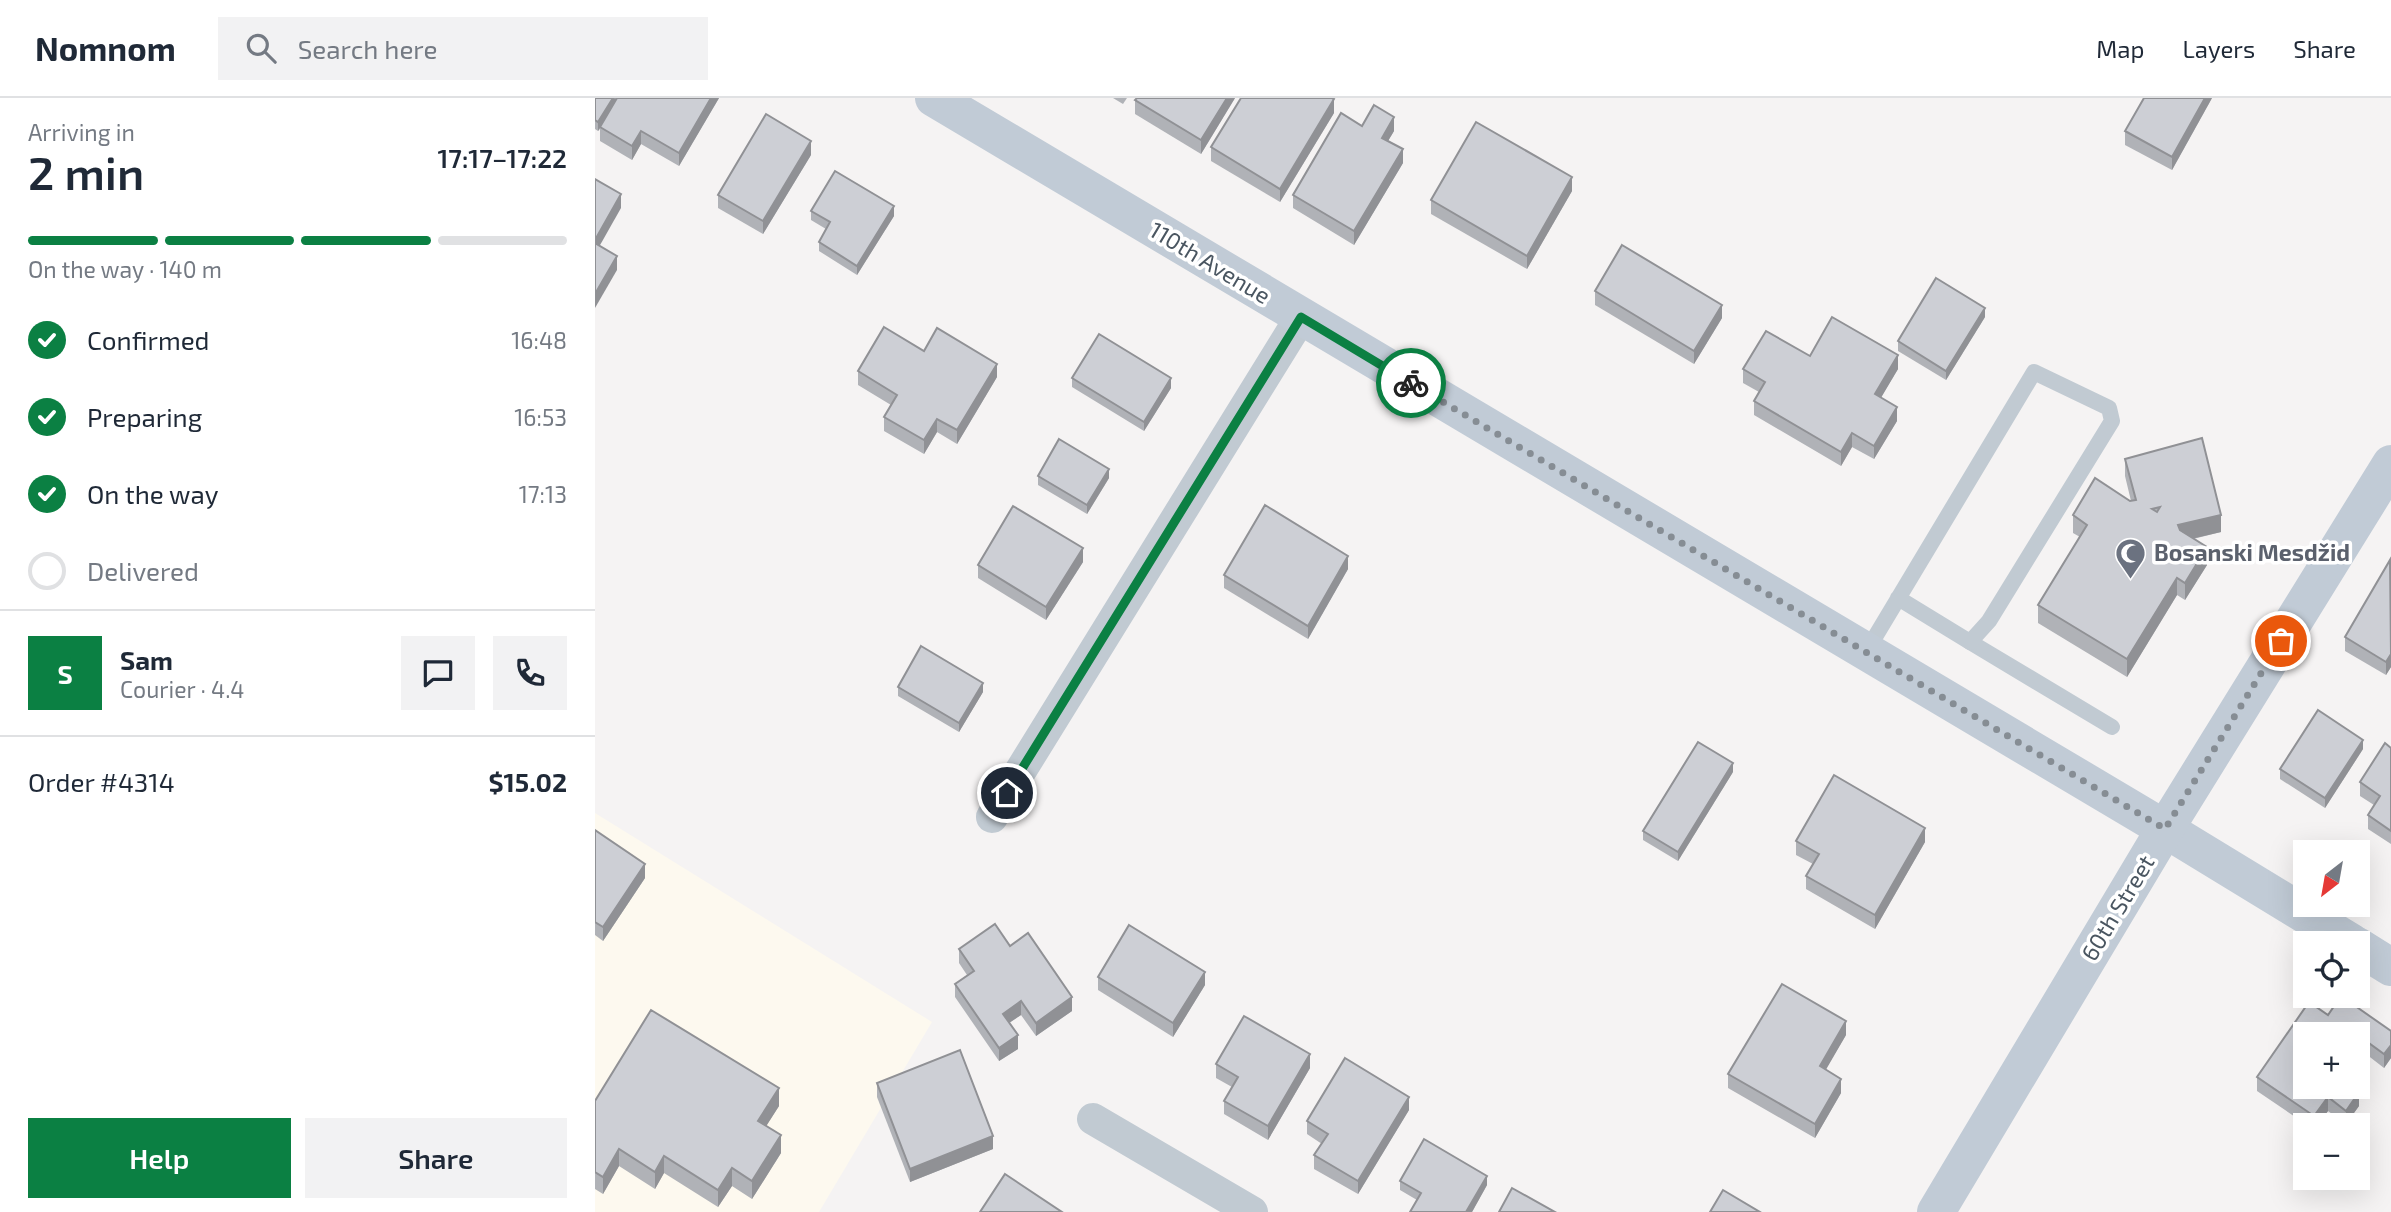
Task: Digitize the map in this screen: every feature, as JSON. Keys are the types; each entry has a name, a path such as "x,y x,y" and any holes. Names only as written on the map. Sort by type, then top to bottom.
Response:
{"street":[{"name":"110th Avenue","path":"934,98 2332,931"},
{"path":"992,817 1301,317"},
{"name":"60th Street","path":"1936,1212 2165,829 2388,474"},
{"path":"2370,954 2391,967"},
{"path":"1093,1119 1252,1212"}],"lane":[{"path":"1866,652 2035,372 2109,408 2112,421 1989,621 1970,642"},
{"path":"1898,598 2112,727"}],"shaded area":[{"path":"595,813 932,1022 819,1212 595,1212"}],"building":[{"path":"595,98 613,98 598,122 595,120"},
{"path":"617,98 711,98 679,153 641,131 632,146 600,127"},
{"path":"1227,98 1201,140 1135,100"},
{"path":"1241,98 1334,99 1280,189 1211,147"},
{"path":"2144,98 2205,98 2172,157 2125,131"},
{"path":"1374,105 1394,117 1382,138 1403,149 1354,231 1293,195 1341,113 1362,126"},
{"path":"766,114 811,141 763,221 718,195"},
{"path":"1476,122 1572,177 1527,256 1431,200"},
{"path":"835,171 894,206 857,266 819,242 830,222 811,211"},
{"path":"595,179 621,194 595,240"},
{"path":"595,243 617,256 595,294"},
{"path":"1622,245 1722,305 1694,351 1595,291"},
{"path":"1936,278 1985,308 1946,371 1898,341"},
{"path":"1832,317 1898,355 1875,394 1897,407 1874,446 1852,433 1841,452 1754,401 1765,382 1743,369 1766,331 1810,356"},
{"path":"884,327 924,351 937,328 997,364 957,430 937,419 924,440 884,417 897,395 858,371"},
{"path":"1099,334 1171,378 1144,422 1072,378"},
{"name":"Bosanski Mesdžid","path":"2202,438 2221,515 2178,525 2180,530 2207,547 2185,583 2177,578 2127,659 2038,605 2087,525 2073,515 2095,478 2130,501 2136,500 2125,459"},
{"path":"1059,439 1109,469 1087,505 1038,476"},
{"path":"1265,505 1348,556 1308,626 1224,575"},
{"path":"1013,506 1083,548 1046,607 978,565"},
{"path":"2390,560 2391,654 2386,662 2345,637"},
{"path":"921,646 983,683 959,723 898,687"},
{"path":"2318,710 2363,740 2325,798 2280,769"},
{"path":"1698,742 1733,763 1678,852 1643,831"},
{"path":"2385,743 2391,748 2391,831 2368,815 2380,796 2360,782"},
{"path":"1834,775 1925,828 1875,915 1806,876 1819,854 1796,841"},
{"path":"595,830 645,864 603,927 595,922"},
{"path":"995,924 1010,946 1028,933 1072,997 1036,1023 1021,1001 1003,1014 1018,1035 999,1048 955,984 974,971 959,949"},
{"path":"1129,925 1205,972 1173,1023 1098,977"},
{"path":"1782,984 1846,1021 1820,1066 1841,1079 1815,1124 1728,1074"},
{"path":"2305,1008 2318,1008 2328,1015 2333,1008 2358,1008 2391,1031 2391,1045 2384,1054 2370,1044 2370,1022 2295,1022"},
{"path":"651,1010 779,1088 758,1121 781,1135 752,1181 732,1168 718,1190 664,1156 655,1172 619,1149 603,1177 595,1172 595,1101"},
{"path":"1244,1016 1310,1054 1268,1126 1224,1101 1238,1077 1216,1064"},
{"path":"2293,1025 2293,1099 2327,1099 2316,1113 2310,1113 2257,1077"},
{"path":"960,1050 993,1136 910,1169 877,1083"},
{"path":"1345,1058 1409,1097 1358,1181 1314,1155 1328,1134 1307,1121"},
{"path":"2331,1099 2354,1099 2346,1111"},
{"path":"1424,1139 1487,1176 1466,1212 1410,1212 1421,1193 1400,1181"},
{"path":"1005,1174 1062,1212 980,1212"},
{"path":"1512,1188 1555,1212 1499,1212"},
{"path":"1723,1190 1760,1212 1710,1212"}],"way so far":[{"path":"1411,383 2165,829 2281,641"}],"place":[{"name":"Bosanski Mesdžid","path":"2131,580"}],"route":[{"path":"1007,793 1301,317 1411,383"}]}
